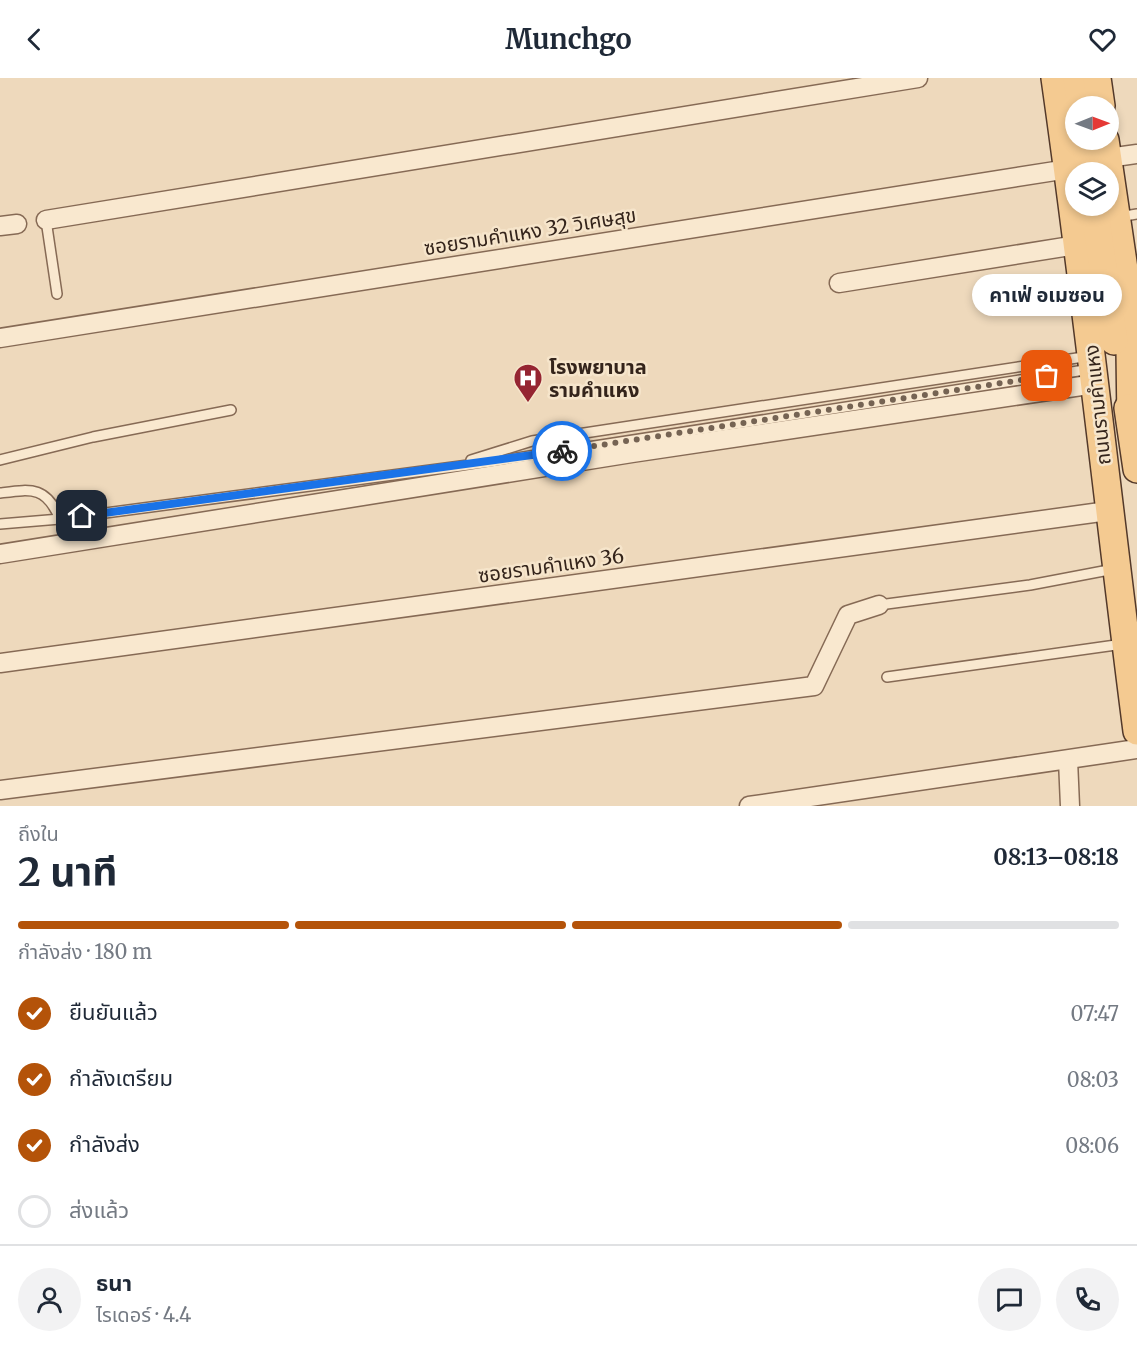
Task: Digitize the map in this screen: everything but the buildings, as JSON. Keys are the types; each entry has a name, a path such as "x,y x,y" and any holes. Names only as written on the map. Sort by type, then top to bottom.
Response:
{"main road":[{"name":"ถนนรามคำแหง","path":"1055,78 1093,160 1077,245 1108,511 1137,731"},
{"name":"ถนนรามคำแหง","path":"1116,216 1107,300 1137,462"}],"street":[{"path":"46,220 918,78"},
{"name":"ซอยรามคำแหง 32 วิเศษสุข","path":"0,338 1137,154"},
{"path":"839,283 1077,245"},
{"path":"0,554 620,455 1093,370"},
{"name":"ซอยรามคำแหง 36","path":"0,663 1108,511"},
{"path":"0,790 814,686 848,615 879,605"},
{"path":"749,806 1137,749"},
{"path":"1068,760 1070,806"}],"lane":[{"path":"46,220 57,294"},
{"path":"0,524 60,519 445,468 1093,370"},
{"path":"445,468 532,441 1093,370"},
{"path":"0,460 93,437 231,410"},
{"path":"0,493 28,489 38,491 53,503 60,519"},
{"path":"879,605 1030,585 1116,569"},
{"path":"887,677 1126,643"}],"way so far":[{"path":"562,451 1047,376"}],"place":[{"name":"คาเฟ่ อเมซอน","path":"1047,376"},
{"name":"โรงพยาบาล รามคำแหง","path":"528,404"}],"route":[{"path":"82,516 562,451"}]}
